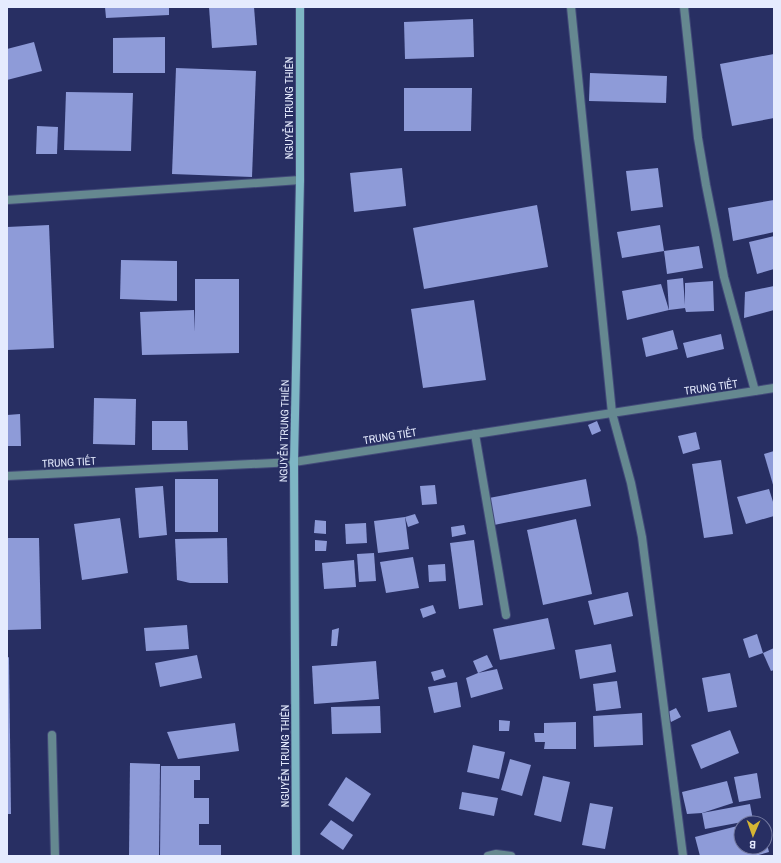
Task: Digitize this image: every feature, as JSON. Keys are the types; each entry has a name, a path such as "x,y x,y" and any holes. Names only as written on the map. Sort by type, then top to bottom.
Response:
{"street":[{"name":"NGUYỄN TRUNG THIÊN","path":"296,856 294,462 300,180 300,7"},
{"path":"571,7 612,413 631,483 642,537 683,856"},
{"path":"684,7 698,138 706,185 724,278 755,391"},
{"path":"7,200 300,180"},
{"name":"TRUNG TIẾT","path":"7,476 294,462 774,388"},
{"path":"475,434 506,614"},
{"path":"52,735 55,856"},
{"path":"488,856 496,854 511,856"}],"building":[{"path":"105,7 169,7 169,15 106,18"},
{"path":"209,7 254,7 257,45 212,48"},
{"path":"473,19 474,57 405,59 404,22"},
{"path":"165,37 165,73 113,73 113,38"},
{"path":"34,42 42,71 7,80 7,49"},
{"path":"774,54 774,118 732,126 720,64"},
{"path":"176,68 256,71 252,177 172,174"},
{"path":"590,73 667,76 666,103 589,101"},
{"path":"404,88 472,88 471,131 404,131"},
{"path":"66,92 133,93 131,151 64,150"},
{"path":"37,126 58,127 57,154 36,154"},
{"path":"402,168 406,206 354,212 350,173"},
{"path":"658,168 663,207 631,211 626,171"},
{"path":"774,200 774,232 733,241 728,208"},
{"path":"537,205 548,267 424,289 413,228"},
{"path":"49,225 54,348 7,350 7,227"},
{"path":"660,225 664,251 622,258 617,232"},
{"path":"774,236 774,269 757,274 749,242"},
{"path":"699,246 703,268 667,274 664,251"},
{"path":"121,260 177,261 177,301 120,299"},
{"path":"683,278 685,305 685,283 713,281 714,311 686,312 685,308 669,310 667,280"},
{"path":"195,279 239,279 239,353 142,355 140,312 194,310 195,332"},
{"path":"661,284 669,310 627,320 622,291"},
{"path":"774,286 774,310 744,318 745,292"},
{"path":"474,300 486,380 423,388 411,309"},
{"path":"673,330 678,349 646,357 642,338"},
{"path":"721,334 724,349 687,358 683,343"},
{"path":"94,398 136,399 135,445 93,444"},
{"path":"20,414 21,446 7,446 7,415"},
{"path":"152,421 187,421 188,450 152,450"},
{"path":"597,421 601,431 592,435 588,425"},
{"path":"696,432 700,449 683,454 678,436"},
{"path":"774,451 774,488 764,454"},
{"path":"721,460 733,534 704,538 692,464"},
{"path":"175,479 218,479 218,532 175,532"},
{"path":"586,479 591,506 494,525 489,498"},
{"path":"435,485 437,504 422,505 420,486"},
{"path":"163,486 167,535 139,538 135,488"},
{"path":"769,489 774,505 774,516 746,524 737,497"},
{"path":"415,514 419,523 408,527 405,517"},
{"path":"405,517 409,549 378,553 374,521"},
{"path":"120,518 128,573 82,580 74,524"},
{"path":"576,519 592,594 543,605 527,530"},
{"path":"315,520 326,521 326,534 314,533"},
{"path":"366,523 367,543 346,544 345,524"},
{"path":"464,525 466,534 452,537 451,527"},
{"path":"7,538 39,538 41,629 7,630"},
{"path":"227,538 228,583 190,583 177,580 175,539"},
{"path":"315,540 327,541 326,551 315,551"},
{"path":"474,540 483,605 459,609 450,543"},
{"path":"374,553 376,581 359,582 357,554"},
{"path":"413,557 419,588 386,593 380,562"},
{"path":"354,560 356,587 324,589 322,563"},
{"path":"445,564 446,581 429,582 428,565"},
{"path":"628,592 633,616 594,625 588,601"},
{"path":"433,605 436,613 423,618 420,609"},
{"path":"548,618 555,649 500,660 493,629"},
{"path":"187,625 189,649 146,651 144,628"},
{"path":"339,628 337,646 331,646 332,630"},
{"path":"757,634 763,653 749,658 743,639"},
{"path":"611,644 616,672 580,679 575,650"},
{"path":"774,648 774,670 771,671 763,653"},
{"path":"197,655 202,678 160,687 155,663"},
{"path":"487,655 493,667 478,673 473,661"},
{"path":"9,657 11,814 7,814 7,658"},
{"path":"376,661 379,699 314,704 312,666"},
{"path":"443,669 446,677 434,681 431,672"},
{"path":"497,669 503,689 471,698 466,678 478,673"},
{"path":"730,673 737,707 708,712 702,678"},
{"path":"617,681 621,708 596,711 593,684"},
{"path":"457,682 461,707 434,713 428,687"},
{"path":"380,706 381,733 332,734 331,707"},
{"path":"676,708 681,717 671,722 666,713"},
{"path":"642,713 643,745 594,747 593,716"},
{"path":"499,720 510,721 509,731 499,731"},
{"path":"576,722 576,749 544,749 545,742 535,742 534,733 544,733 544,723"},
{"path":"235,723 239,751 178,759 167,732"},
{"path":"730,730 739,753 701,769 691,745"},
{"path":"473,745 505,752 499,779 467,772"},
{"path":"510,759 531,765 522,796 501,790"},
{"path":"130,763 160,764 159,856 129,856"},
{"path":"161,766 200,766 200,780 194,780 194,798 209,798 209,824 199,824 199,845 221,845 221,856 160,856"},
{"path":"757,773 761,798 739,802 734,777"},
{"path":"543,776 570,782 561,822 534,815"},
{"path":"346,777 371,794 353,822 328,805"},
{"path":"727,781 733,803 702,813 687,814 682,792"},
{"path":"462,792 498,798 494,816 459,809"},
{"path":"590,803 613,807 605,849 582,845"},
{"path":"750,804 752,815 733,815 733,824 705,829 702,813"},
{"path":"331,820 353,835 343,850 320,834"},
{"path":"733,827 733,855 758,855 700,856 695,837"}]}
